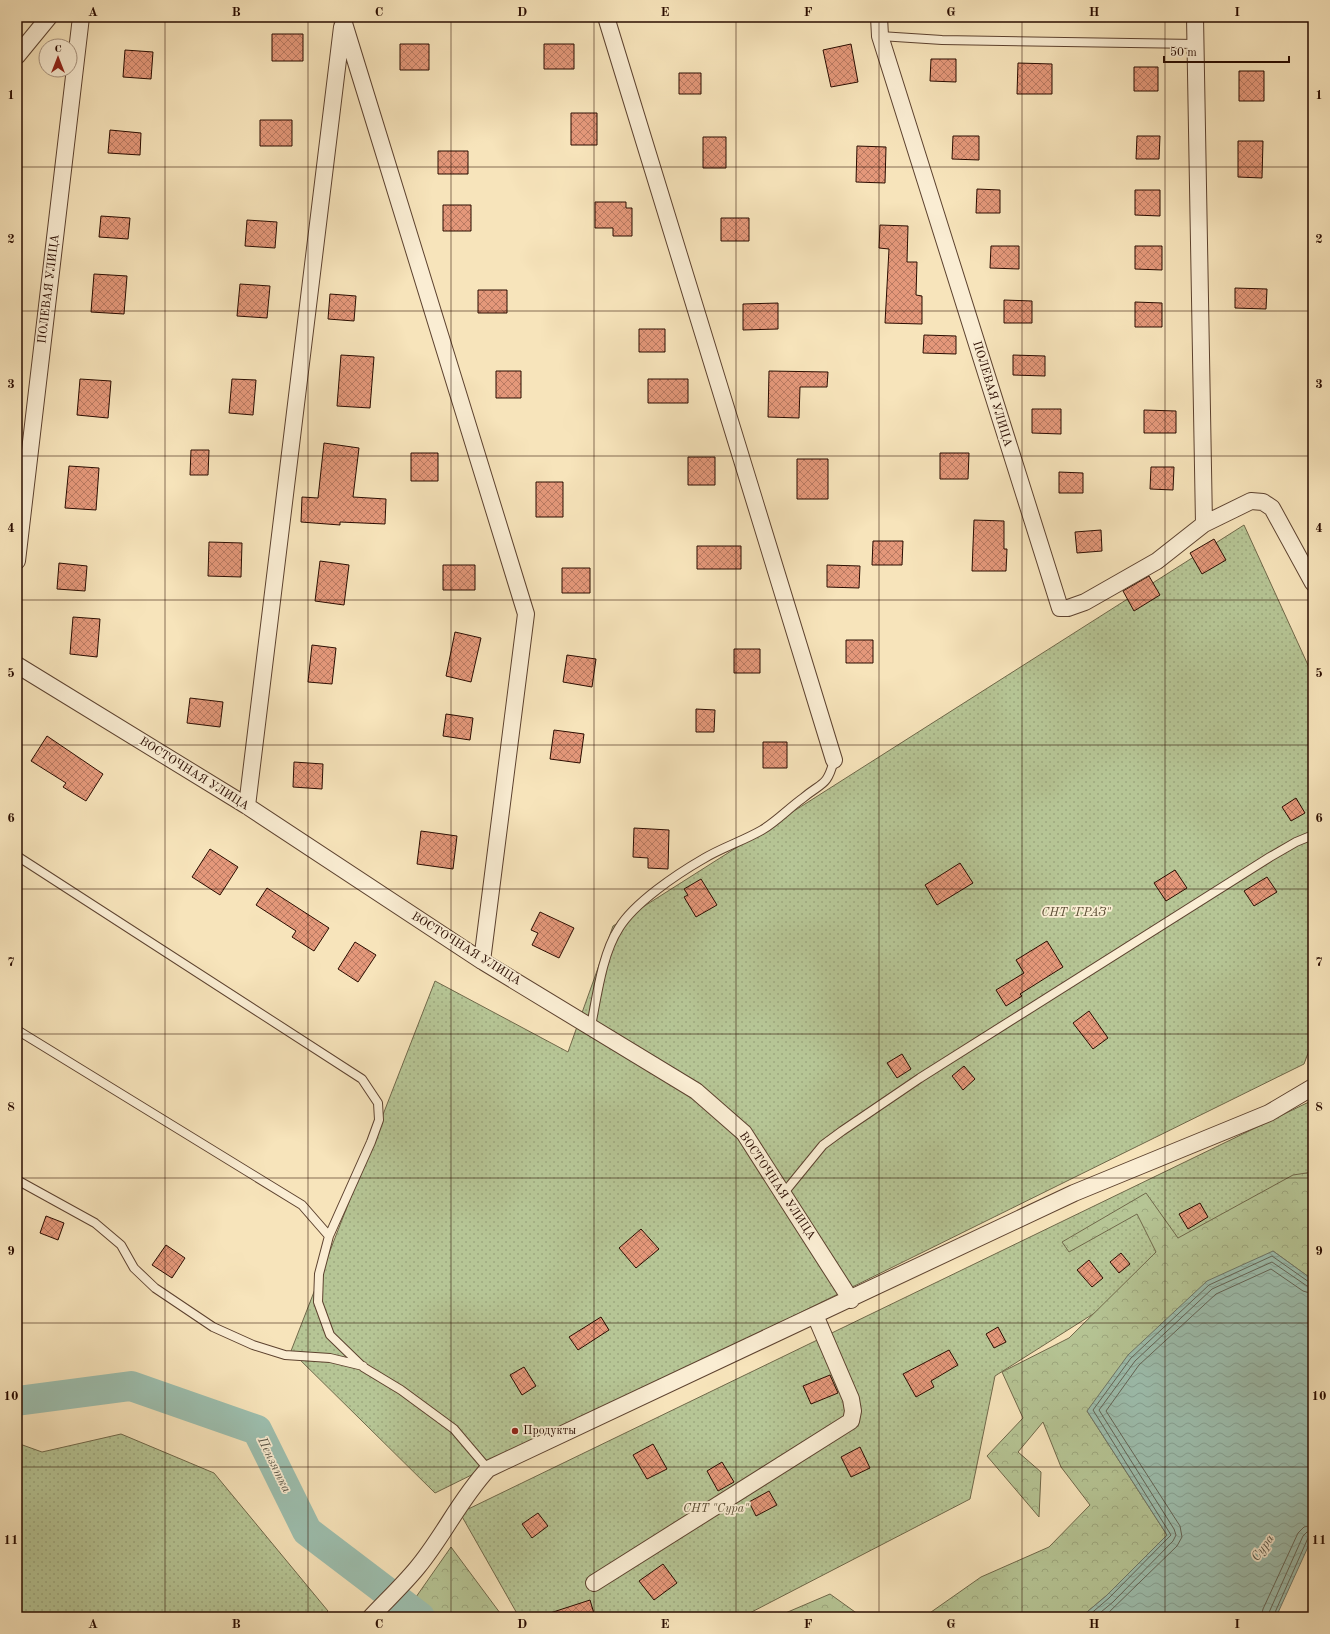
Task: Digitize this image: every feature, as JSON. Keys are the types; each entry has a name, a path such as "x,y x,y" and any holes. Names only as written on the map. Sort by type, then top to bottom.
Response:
{"street":[{"path":"17,56 49,17"},
{"name":"ПОЛЕВАЯ УЛИЦА","path":"17,561 82,17"},
{"path":"606,17 834,760"},
{"name":"ПОЛЕВАЯ УЛИЦА","path":"879,17 880,36 1060,608 1068,608 1085,602 1157,561 1204,524"},
{"path":"1196,17 1204,524 1252,501 1263,502 1272,508 1313,583"},
{"path":"247,806 343,19"},
{"path":"343,19 526,614 482,960"},
{"name":"ВОСТОЧНАЯ УЛИЦА","path":"17,665 247,806 482,960 696,1091 744,1133 851,1300"},
{"path":"371,1617 417,1568 471,1488 488,1469 814,1315 851,1300 1074,1193 1269,1113 1313,1087"},
{"path":"594,1584 851,1421 851,1399 814,1315"}],"lane":[{"path":"880,36 942,40 1196,44"},
{"path":"592,1026 598,989 609,948 618,928 629,914 652,894 703,858 763,829 822,784 830,775 834,760"},
{"path":"783,1194 823,1146 842,1131 920,1078 1270,857 1296,842 1313,836"},
{"path":"17,856 362,1079 378,1103 379,1120 371,1142 328,1236 319,1274 318,1302 330,1335 363,1367 401,1390 454,1429 488,1469"},
{"path":"17,1030 302,1205 328,1236"},
{"path":"17,1180 95,1223 121,1245 134,1268 155,1288 213,1327 252,1345 285,1355 330,1358 363,1367"}],"green space":[{"name":"СНТ \"ГРАЗ\"","path":"1244,525 1313,676 1313,1040 1304,1064 435,1493 291,1351 435,981 568,1052 613,926"},
{"name":"СНТ \"Сура\"","path":"1313,1100 1313,1175 995,1376 970,1499 742,1617 519,1617 460,1513"},
{"path":"1313,1172 1313,1280 1273,1251 1087,1411 1167,1535 1106,1596 1081,1617 924,1617 981,1577 1049,1547 1090,1505 1061,1467 1043,1422 1018,1452 1041,1472 1039,1517 987,1456 1023,1418 1002,1372 1069,1338 1156,1252 1137,1214 1069,1252 1062,1242 1146,1193 1178,1238 1293,1175"},
{"path":"121,1434 214,1473 328,1611 322,1617 17,1617 17,1443 42,1452"},
{"path":"451,1547 503,1617 402,1617"},
{"path":"830,1594 862,1617 776,1617"}],"water":[{"name":"Сура","path":"1273,1251 1313,1280 1313,1536 1276,1617 1081,1617 1106,1596 1167,1535 1087,1411 1128,1355 1207,1281"}],"building":[{"path":"272,34 303,34 303,61 272,61"},
{"path":"400,44 429,44 429,70 400,70"},
{"path":"544,44 574,44 574,69 544,69"},
{"path":"851,44 858,82 831,87 823,50"},
{"path":"125,50 153,52 151,79 123,77"},
{"path":"931,59 956,59 956,82 930,81"},
{"path":"1018,63 1052,64 1052,94 1017,94"},
{"path":"1134,67 1158,67 1158,91 1134,91"},
{"path":"1239,71 1264,71 1264,101 1239,101"},
{"path":"679,73 701,73 701,94 679,94"},
{"path":"571,113 597,113 597,145 571,145"},
{"path":"260,120 292,120 292,146 260,146"},
{"path":"110,130 141,133 140,155 108,153"},
{"path":"953,136 979,136 979,160 952,159"},
{"path":"1137,136 1160,136 1159,159 1136,159"},
{"path":"703,137 726,137 726,168 703,168"},
{"path":"1238,141 1263,141 1262,178 1238,177"},
{"path":"857,146 886,147 885,183 856,182"},
{"path":"438,151 468,151 468,174 438,174"},
{"path":"977,189 1000,190 1000,213 976,213"},
{"path":"1135,190 1160,190 1160,216 1135,215"},
{"path":"595,202 626,202 626,208 632,208 632,236 613,236 613,228 595,228"},
{"path":"443,205 471,205 471,231 443,231"},
{"path":"101,216 130,218 128,239 99,237"},
{"path":"721,218 749,218 749,241 721,241"},
{"path":"247,220 277,222 275,248 245,246"},
{"path":"880,225 908,226 907,262 917,262 916,295 922,296 922,324 885,323 889,249 879,248"},
{"path":"991,246 1019,246 1019,269 990,268"},
{"path":"1135,246 1162,246 1162,270 1135,269"},
{"path":"94,274 127,276 124,314 91,312"},
{"path":"240,284 270,286 267,318 237,316"},
{"path":"1235,288 1267,289 1266,309 1235,308"},
{"path":"478,290 507,290 507,313 478,313"},
{"path":"330,294 356,296 354,321 328,319"},
{"path":"1004,300 1032,301 1032,323 1004,323"},
{"path":"1135,302 1162,303 1162,327 1135,327"},
{"path":"778,303 778,329 743,330 743,304"},
{"path":"639,329 665,329 665,352 639,352"},
{"path":"924,335 956,336 956,354 923,353"},
{"path":"341,355 374,357 370,408 337,406"},
{"path":"1013,355 1045,356 1045,376 1013,375"},
{"path":"496,371 521,371 521,398 496,398"},
{"path":"769,371 828,372 827,387 800,387 799,418 768,417"},
{"path":"80,379 111,381 108,418 77,415"},
{"path":"232,379 256,380 253,415 229,413"},
{"path":"648,379 688,379 688,403 648,403"},
{"path":"1032,409 1061,409 1061,434 1032,433"},
{"path":"1144,410 1176,411 1176,433 1144,433"},
{"path":"324,443 359,448 353,497 386,499 385,524 340,522 340,525 301,522 302,497 318,498"},
{"path":"191,450 209,450 208,475 190,475"},
{"path":"411,453 438,453 438,481 411,481"},
{"path":"940,453 969,453 968,479 940,479"},
{"path":"688,457 715,457 715,485 688,485"},
{"path":"797,459 828,459 828,499 797,499"},
{"path":"69,466 99,468 96,510 65,508"},
{"path":"1151,467 1174,467 1173,490 1150,489"},
{"path":"1059,472 1083,473 1083,493 1059,493"},
{"path":"536,482 563,482 563,517 536,517"},
{"path":"974,520 1004,521 1004,549 1007,549 1006,571 972,571"},
{"path":"1101,530 1102,551 1077,553 1075,532"},
{"path":"1214,539 1226,560 1202,574 1190,553"},
{"path":"873,541 903,541 902,565 872,565"},
{"path":"209,542 242,543 241,577 208,576"},
{"path":"697,546 741,546 741,569 697,569"},
{"path":"320,561 349,565 344,605 315,601"},
{"path":"59,563 87,566 85,591 57,589"},
{"path":"443,565 475,565 475,590 443,590"},
{"path":"827,565 860,566 859,588 827,587"},
{"path":"562,568 590,568 590,593 562,593"},
{"path":"1149,576 1160,595 1134,611 1123,591"},
{"path":"73,617 100,619 97,657 70,654"},
{"path":"455,632 481,638 471,682 446,676"},
{"path":"846,640 873,640 873,663 846,663"},
{"path":"312,645 336,648 332,684 308,682"},
{"path":"734,649 760,649 760,673 734,673"},
{"path":"567,655 596,659 592,687 563,682"},
{"path":"190,698 223,702 220,727 187,723"},
{"path":"696,709 715,710 714,732 696,732"},
{"path":"446,714 473,718 470,740 443,736"},
{"path":"554,730 584,734 580,763 550,759"},
{"path":"47,736 103,774 86,801 63,787 66,783 31,761"},
{"path":"763,742 787,742 787,768 763,768"},
{"path":"294,762 323,764 322,789 293,787"},
{"path":"1296,798 1305,813 1291,821 1282,807"},
{"path":"634,828 669,830 668,869 648,868 648,858 633,857"},
{"path":"421,831 457,836 453,869 417,864"},
{"path":"210,849 238,867 220,895 192,877"},
{"path":"960,863 973,883 937,905 925,885"},
{"path":"1175,870 1187,888 1166,901 1154,883"},
{"path":"1267,877 1277,892 1254,906 1244,891"},
{"path":"701,879 717,905 696,917 684,897 688,895 684,889"},
{"path":"267,888 329,928 314,951 292,937 296,931 256,905"},
{"path":"540,912 574,928 559,958 532,945 538,933 531,930"},
{"path":"1047,941 1063,967 1020,994 1022,996 1006,1006 996,990 1024,973 1016,960"},
{"path":"355,942 376,955 358,982 338,969"},
{"path":"1089,1011 1108,1038 1093,1049 1073,1023"},
{"path":"902,1054 911,1069 897,1078 887,1063"},
{"path":"964,1066 975,1079 963,1090 952,1076"},
{"path":"1200,1203 1208,1217 1188,1229 1179,1214"},
{"path":"46,1216 64,1223 58,1240 40,1233"},
{"path":"641,1229 659,1249 636,1268 619,1248"},
{"path":"166,1245 185,1258 172,1278 152,1265"},
{"path":"1121,1253 1130,1264 1119,1273 1110,1262"},
{"path":"1089,1260 1103,1278 1092,1287 1077,1270"},
{"path":"601,1317 609,1330 578,1350 569,1337"},
{"path":"998,1327 1006,1342 994,1348 986,1334"},
{"path":"949,1350 958,1365 931,1381 934,1387 916,1397 903,1374"},
{"path":"524,1367 536,1386 522,1395 510,1375"},
{"path":"830,1375 838,1393 811,1404 803,1386"},
{"path":"653,1444 667,1469 647,1479 633,1455"},
{"path":"860,1447 870,1468 851,1477 841,1457"},
{"path":"722,1462 734,1482 718,1491 707,1471"},
{"path":"769,1491 777,1505 756,1516 749,1502"},
{"path":"538,1513 548,1526 532,1538 522,1524"},
{"path":"663,1564 677,1583 654,1600 639,1581"},
{"path":"590,1600 595,1617 547,1617 547,1614"}],"waterway":[{"name":"Пензятка","path":"17,1401 131,1386 257,1430 307,1531 420,1617"}],"place":[{"name":"Продукты","path":"515,1431"}]}
